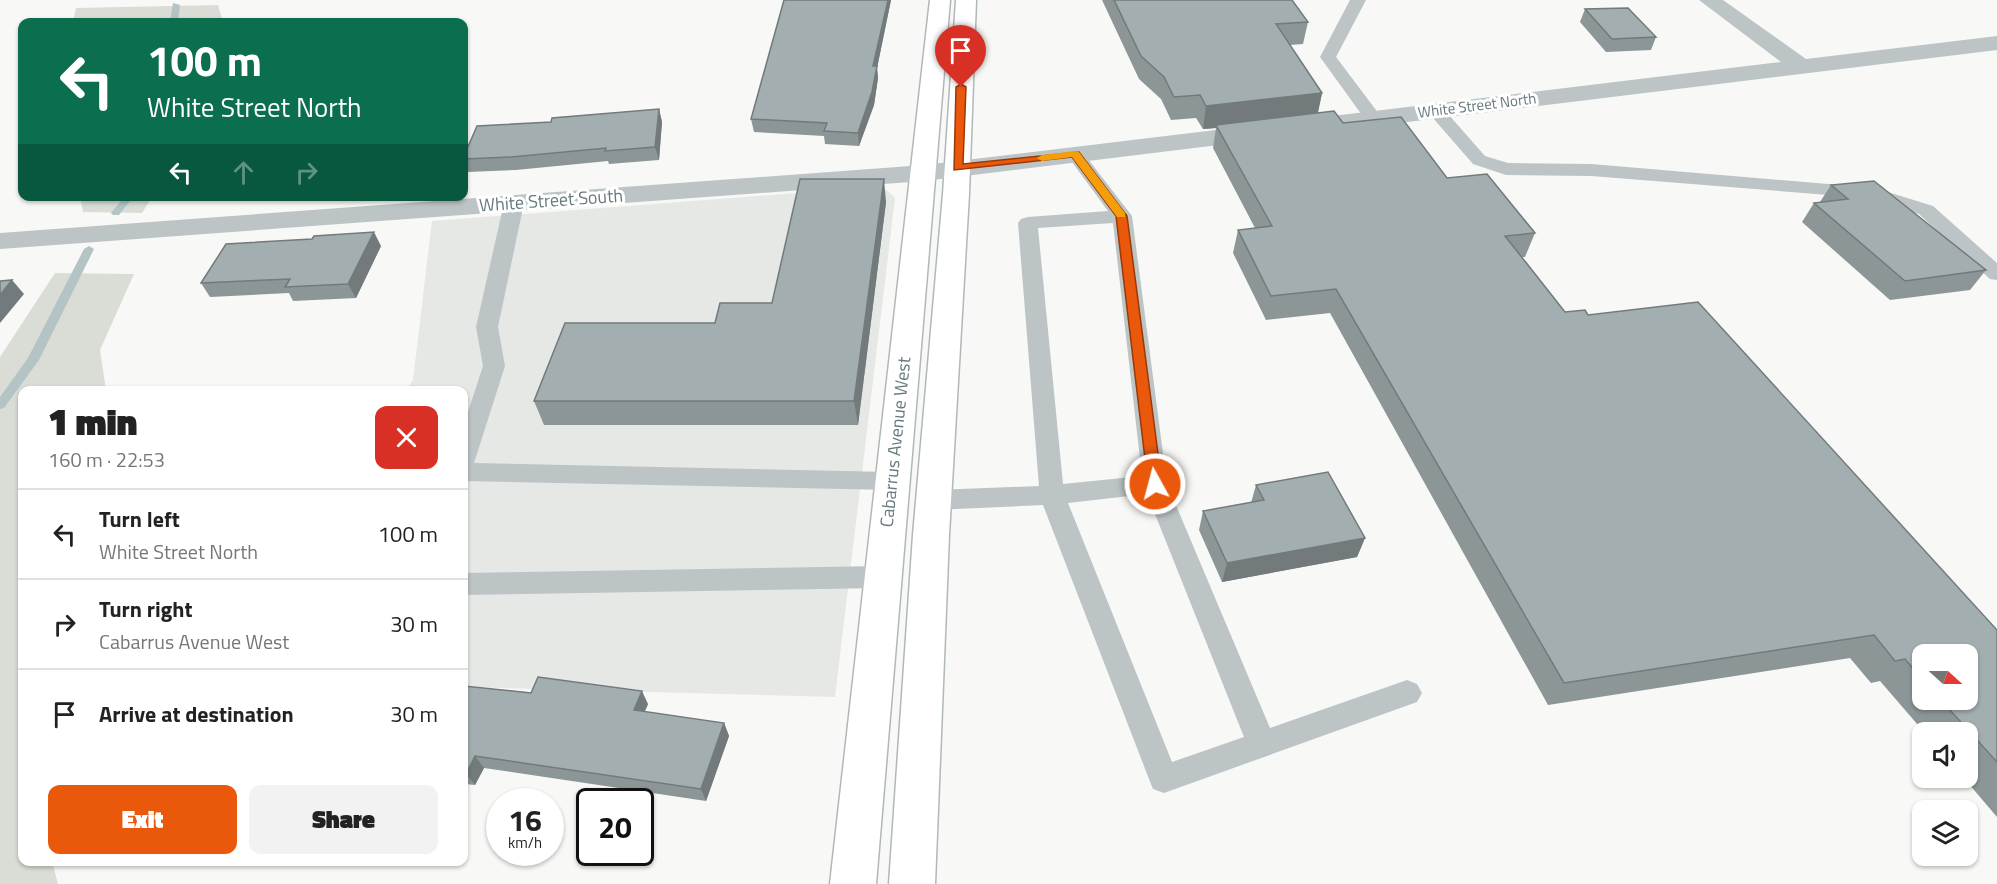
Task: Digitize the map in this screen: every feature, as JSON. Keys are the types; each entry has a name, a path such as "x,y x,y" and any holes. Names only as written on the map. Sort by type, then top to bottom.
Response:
{"main road":[{"name":"Cabarrus Avenue West","path":"912,884 934,500 941,171 940,0"},
{"name":"Cabarrus Avenue West","path":"853,884 891,481 966,0"}],"street":[{"path":"1709,0 1802,68"},
{"name":"White Street North","path":"941,171 1997,43"},
{"name":"White Street South","path":"0,241 941,171"}],"lane":[{"path":"1358,0 1328,57 1373,118"},
{"path":"1435,110 1479,160 1506,168 1591,170 1868,192 1926,210 1997,274"},
{"path":"1075,154 1122,216 1155,484 1262,744"},
{"path":"468,447 494,366 487,327 514,203"},
{"path":"1122,216 1028,223 1052,495 1164,779 1407,693"},
{"path":"468,472 891,481"},
{"path":"934,500 1052,495 1155,484"},
{"path":"468,584 882,578"}],"shaded area":[{"path":"218,5 222,18 74,18 76,8"},
{"path":"876,187 888,191 895,198 835,697 468,687 468,386 409,386 413,380 432,221"},
{"path":"81,201 150,201 142,213 83,212"},
{"path":"55,273 134,274 100,350 105,386 18,386 18,866 53,866 58,884 0,884 0,357"}],"building":[{"path":"784,0 888,0 873,66 877,66 872,92 858,133 824,131 827,123 751,119"},
{"path":"1114,0 1292,0 1308,22 1276,24 1322,93 1206,106 1200,95 1174,97 1164,77 1141,56"},
{"path":"1628,8 1656,37 1612,39 1585,9"},
{"path":"659,109 655,147 605,151 606,148 468,159 468,147 477,126 551,122 552,118"},
{"path":"1334,111 1343,123 1401,117 1447,178 1487,174 1535,233 1505,236 1565,312 1585,310 1588,315 1698,302 1997,630 1997,762 1978,741 1978,722 1961,722 1950,710 1978,710 1978,644 1912,644 1912,667 1905,659 1895,661 1874,635 1564,683 1336,289 1271,296 1238,230 1272,226 1216,125"},
{"path":"800,179 884,179 854,401 534,401 565,323 715,323 720,303 772,303"},
{"path":"1874,181 1986,270 1905,281 1814,203 1848,199 1831,185"},
{"path":"374,232 348,284 285,287 290,279 201,283 226,244 312,239 314,236"},
{"path":"12,280 0,295 0,281"},
{"path":"1328,472 1365,538 1227,563 1203,511 1264,500 1256,485"},
{"path":"538,677 642,691 634,710 724,723 701,789 475,756 468,770 468,686 531,693"}],"waterway":[{"path":"174,18 176,5"},
{"path":"116,213 126,201"},
{"path":"0,405 33,360 89,249"}],"slow traffic":[{"path":"1042,158 1075,154 1121,215"}],"route":[{"path":"961,87 958,168 1075,154 1122,216 1155,484"}]}
